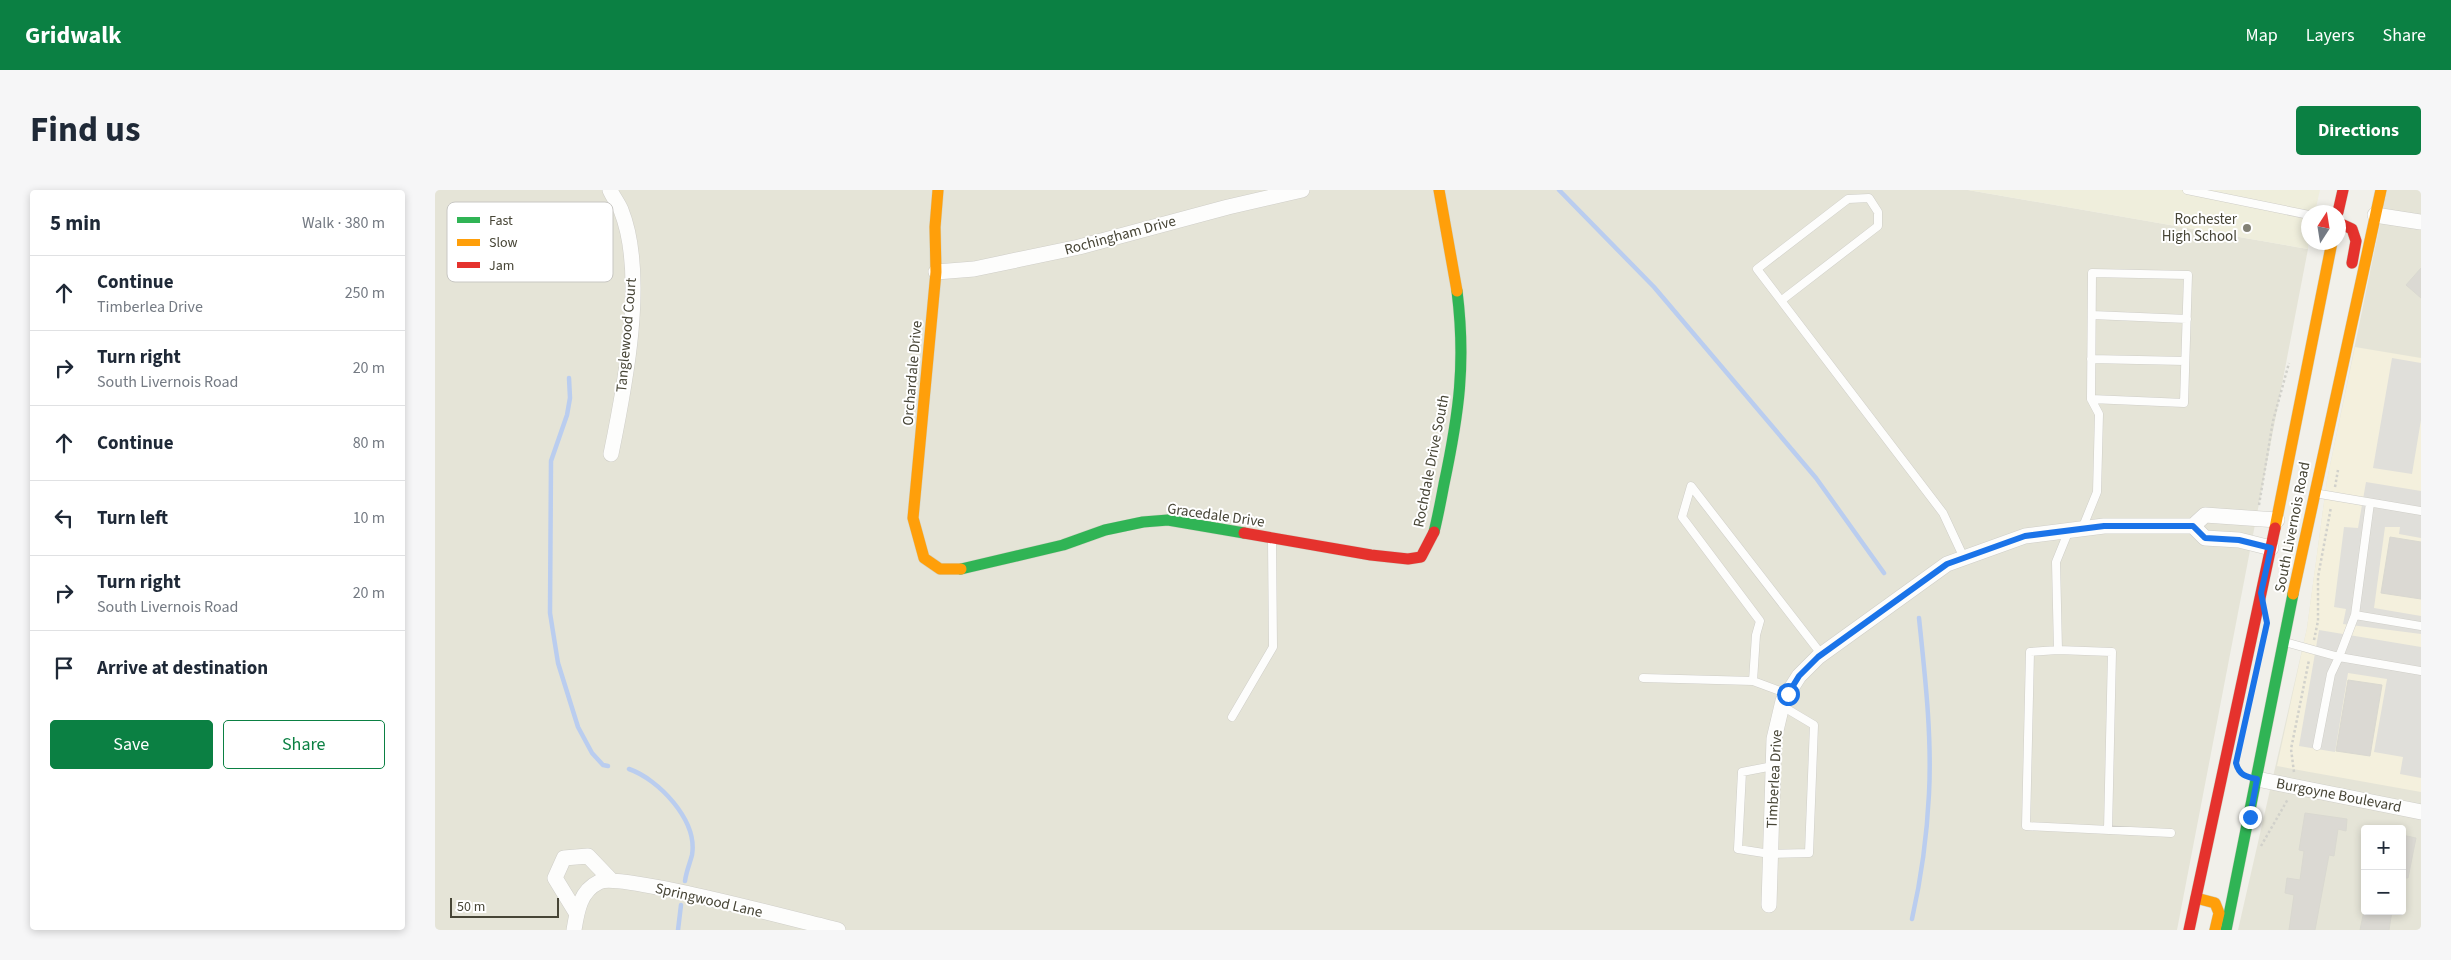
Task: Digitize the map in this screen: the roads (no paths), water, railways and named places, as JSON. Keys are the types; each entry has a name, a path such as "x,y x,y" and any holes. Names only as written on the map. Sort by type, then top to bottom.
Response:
{"main road":[{"name":"Orchardale Drive","path":"924,558 913,518 935,272 935,227 938,190"},
{"name":"Rochdale Drive South","path":"1421,557 1429,548 1435,528 1456,427 1462,378 1461,339 1439,190"},
{"path":"2340,205 2343,190"},
{"name":"South Livernois Road","path":"2226,930 2252,778 2285,642 2296,582 2291,560 2336,388 2381,190"},
{"path":"2346,226 2352,229 2357,241 2349,277"},
{"name":"South Livernois Road","path":"2189,930 2277,520 2296,454 2331,250"},
{"path":"2336,388 2330,368 2344,305"},
{"path":"2309,466 2309,492"},
{"name":"Gracedale Drive","path":"924,558 940,569 963,570 1063,545 1105,530 1143,522 1168,520 1371,555 1408,559 1421,557"},
{"path":"2236,763 2267,623 2261,593"},
{"path":"2196,898 2215,903 2218,907 2215,930"}],"street":[{"name":"Tanglewood Court","path":"610,190 621,210 631,252 633,298 619,416 611,454"},
{"name":"Rochingham Drive","path":"935,272 974,269 1079,247 1228,207 1302,190"},
{"path":"2375,215 2421,222"},
{"name":"Timberlea Drive","path":"1769,905 1774,739 1785,700 1799,676 1821,654 1947,564 2025,536 2104,526 2193,526 2205,516 2277,520"},
{"path":"2193,526 2205,538 2239,540 2271,548"},
{"name":"Burgoyne Boulevard","path":"2252,778 2421,812"},
{"path":"574,930 583,894 600,882 609,879 588,856 564,858 555,878 577,914"},
{"name":"Springwood Lane","path":"609,879 650,885 837,930"}],"lane":[{"path":"2187,190 2301,213"},
{"path":"1781,300 1878,226 1878,212 1869,198 1848,199 1757,269 1943,513 1964,558"},
{"path":"2058,650 2056,562 2097,492 2099,414 2091,399 2092,273 2188,275 2185,403 2091,399"},
{"path":"2092,315 2187,319"},
{"path":"2091,359 2185,361"},
{"path":"1753,681 1756,635 1760,621 1682,517 1691,486 1821,654"},
{"path":"2309,492 2421,512"},
{"path":"2317,746 2331,674 2355,615 2370,503"},
{"path":"1232,717 1273,647 1271,538"},
{"path":"2355,615 2421,626"},
{"path":"2285,642 2339,657 2421,671"},
{"path":"2108,830 2112,652 2058,650 2030,652 2026,826 2108,830 2171,833"},
{"path":"1643,678 1753,681 1785,700 1814,725 1809,853 1770,854 1738,849 1742,772 1773,766"}],"waterway":[{"path":"1559,190 1654,287 1816,478 1884,573"},
{"path":"569,378 570,398 567,415 551,461 550,613 558,663 578,727 592,753 603,765 608,766"},
{"path":"1912,919 1925,841 1930,772 1927,706 1919,618"},
{"path":"629,769 640,774 663,791 674,803 689,828 692,855 685,881"},
{"path":"678,930 681,905"}],"place":[{"name":"Rochester High School","path":"2247,228"}]}
